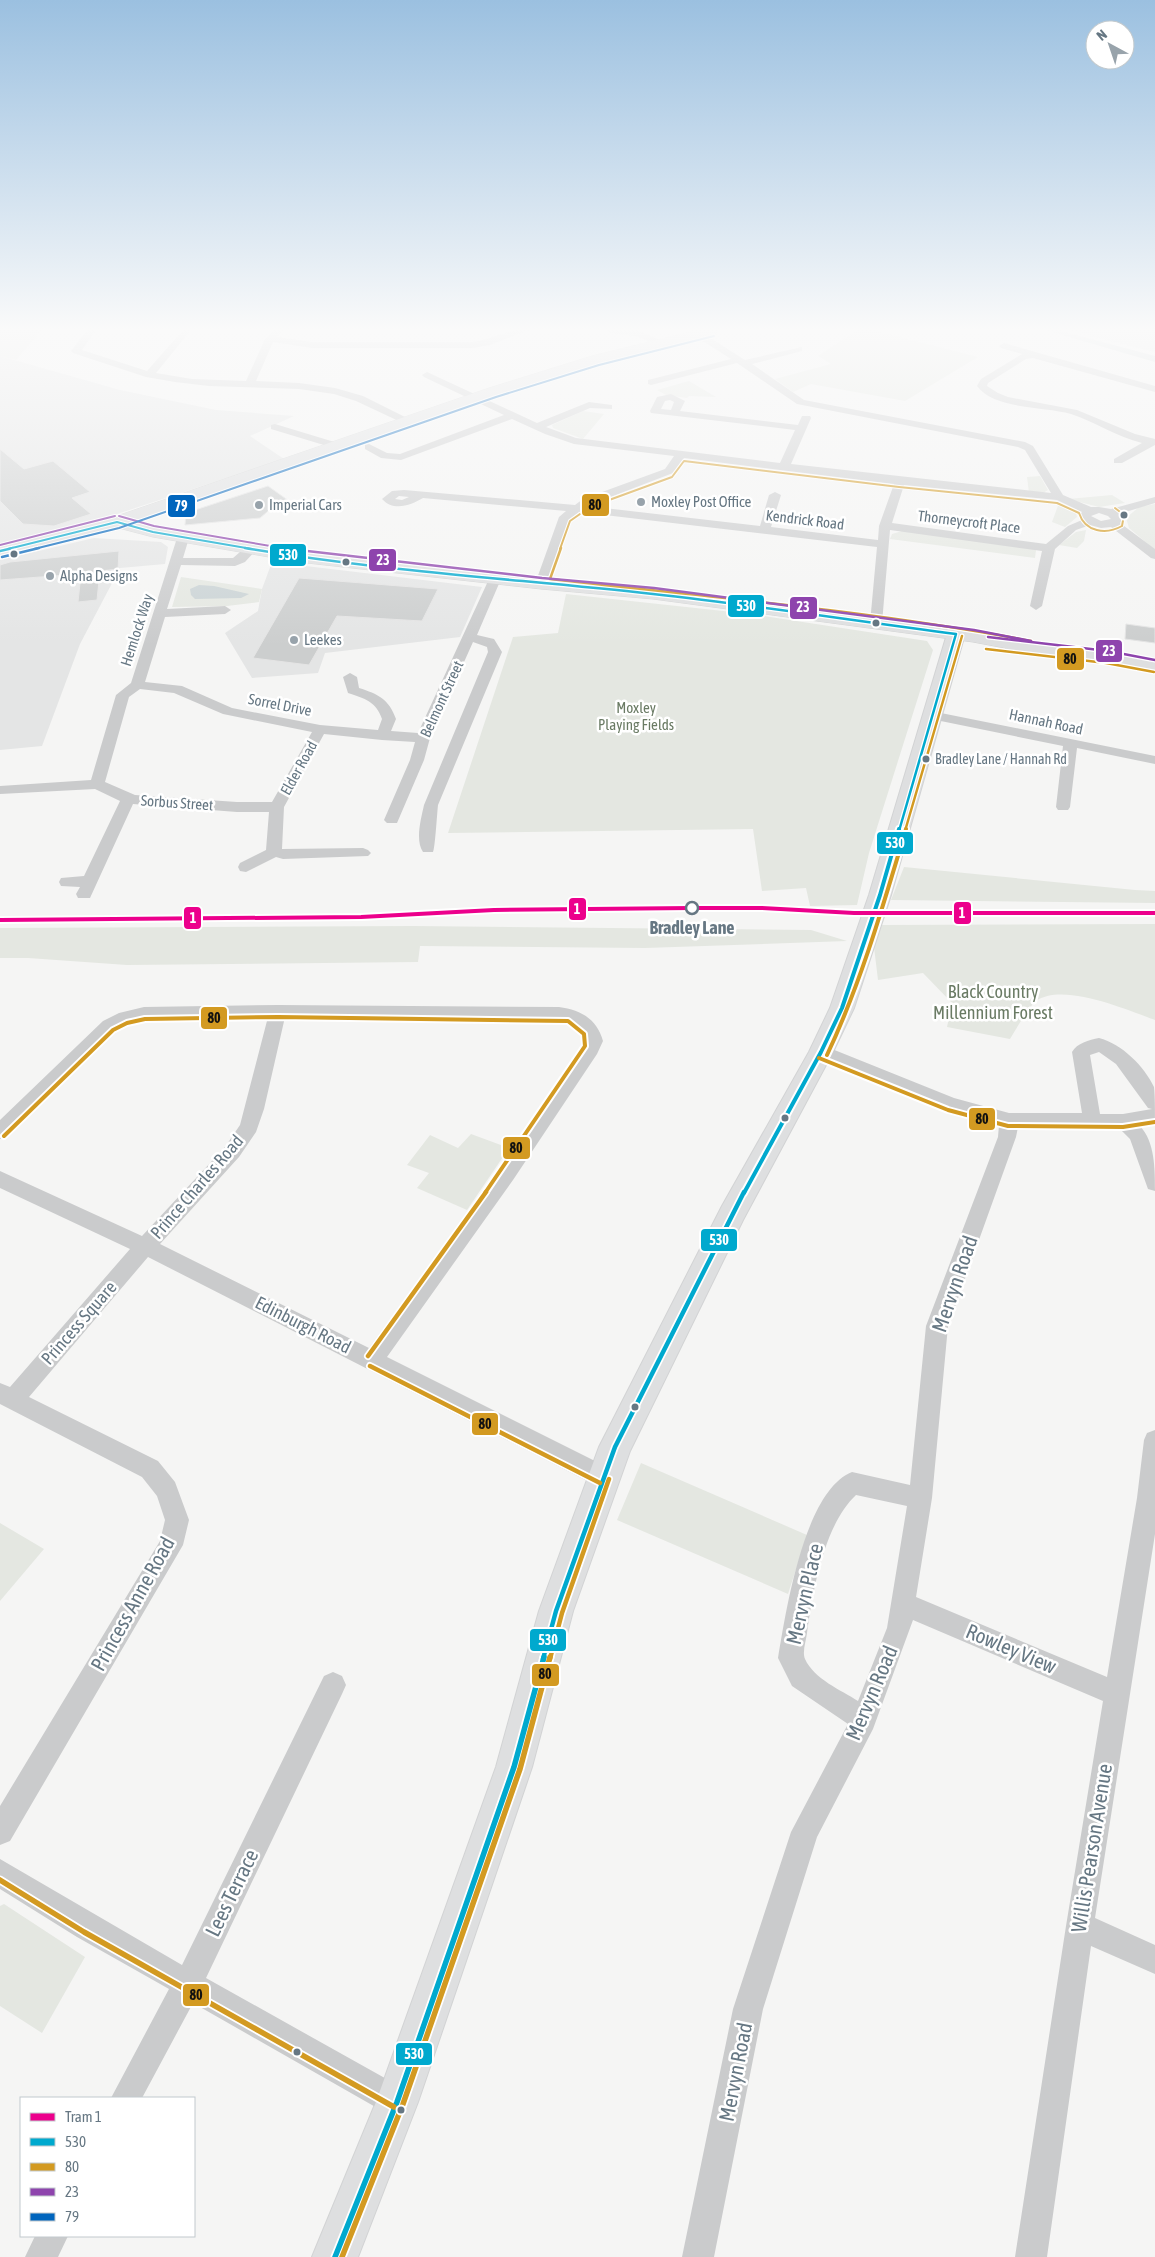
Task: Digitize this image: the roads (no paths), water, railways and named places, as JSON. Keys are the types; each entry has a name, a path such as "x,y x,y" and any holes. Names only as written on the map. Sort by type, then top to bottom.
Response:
{"main road":[{"path":"0,551 117,522 366,435"},
{"path":"117,522 183,538 298,557 541,584 877,614 977,641 1107,657 1155,666"}],"street":[{"path":"302,435 337,446"},
{"path":"369,447 385,456 400,457 458,435"},
{"path":"557,435 574,441 784,467 1059,497"},
{"path":"784,467 798,435"},
{"path":"975,435 1021,444 1029,448 1059,497 1099,524 1113,518 1126,507 1155,500"},
{"path":"1129,435 1153,442"},
{"path":"1117,462 1153,442"},
{"path":"541,584 565,516 574,508 587,501 669,471 681,454"},
{"path":"877,614 886,526 900,481"},
{"name":"Kendrick Road","path":"420,495 574,508 883,544"},
{"path":"764,531 775,495"},
{"path":"1036,606 1049,548 1089,516"},
{"path":"1113,518 1155,555"},
{"name":"Thorneycroft Place","path":"886,526 1049,548"},
{"name":"Hemlock Way","path":"97,784 123,695 136,685 161,612 183,538"},
{"path":"176,561 234,562 251,549"},
{"name":"Belmont Street","path":"392,820 417,760 423,738 496,579"},
{"path":"161,612 225,610"},
{"path":"335,2257 397,2102 514,1767 556,1611 603,1477 615,1447 732,1214 821,1052 842,1008 880,896 956,634"},
{"path":"428,849 427,829 431,805 495,652 495,647 492,643 470,638"},
{"path":"350,677 353,690 376,698 386,708 390,719 382,736"},
{"name":"Sorrel Drive","path":"136,685 177,689 228,711 320,729 382,736 423,738"},
{"name":"Hannah Road","path":"931,715 1155,760"},
{"name":"Elder Road","path":"277,807 320,729"},
{"path":"1063,807 1070,744"},
{"name":"Sorbus Street","path":"0,790 97,784 128,798 238,807 277,807"},
{"path":"67,882 86,887 128,798"},
{"path":"274,852 277,807"},
{"path":"246,867 274,852 358,858"},
{"path":"0,1132 109,1025 125,1016 278,1011 559,1013 571,1015 591,1030 594,1041 591,1049 506,1175 373,1360"},
{"name":"Prince Charles Road","path":"145,1246 232,1152 249,1127 278,1011"},
{"path":"1092,1122 1081,1052 1090,1047 1101,1045 1120,1055 1155,1103"},
{"path":"821,1052 950,1104 1009,1120 1092,1122 1123,1121 1155,1116"},
{"name":"Mervyn Road","path":"698,2257 748,2009 805,1832 864,1720 899,1628 920,1498 937,1326 1007,1137 1009,1120"},
{"path":"1123,1121 1138,1135 1155,1183"},
{"name":"Edinburgh Road","path":"0,1179 74,1215 145,1246 603,1477"},
{"name":"Princess Square","path":"6,1396 145,1246"},
{"name":"Princess Anne Road","path":"0,1831 171,1545 177,1520 167,1490 150,1469 6,1396"},
{"name":"Willis Pearson Avenue","path":"1031,2257 1080,1926 1117,1694 1152,1499 1155,1440"},
{"name":"Mervyn Place","path":"864,1720 823,1694 801,1677 791,1658 800,1598 818,1536 836,1498 852,1483 920,1498"},
{"name":"Rowley View","path":"904,1604 1117,1694"},
{"name":"Lees Terrace","path":"127,2097 188,1984 333,1685"},
{"path":"0,1873 87,1927 397,2102"},
{"path":"1080,1926 1155,1960"},
{"path":"41,2257 51,2237"}],"tram line":[{"name":"1","path":"0,920 361,917 494,910 692,908 762,908 854,913 1155,913"}],"place":[{"name":"Moxley Post Office","path":"641,502"},
{"name":"Imperial Cars","path":"259,505"},
{"name":"Alpha Designs","path":"50,576"},
{"name":"Leekes","path":"294,640"},
{"name":"Bradley Lane / Hannah Rd","path":"926,759"},
{"name":"Bradley Lane","path":"692,908"}],"park label":[{"name":"Moxley Playing Fields","path":"636,716"},
{"name":"Black Country Millennium Forest","path":"993,1002"}]}
